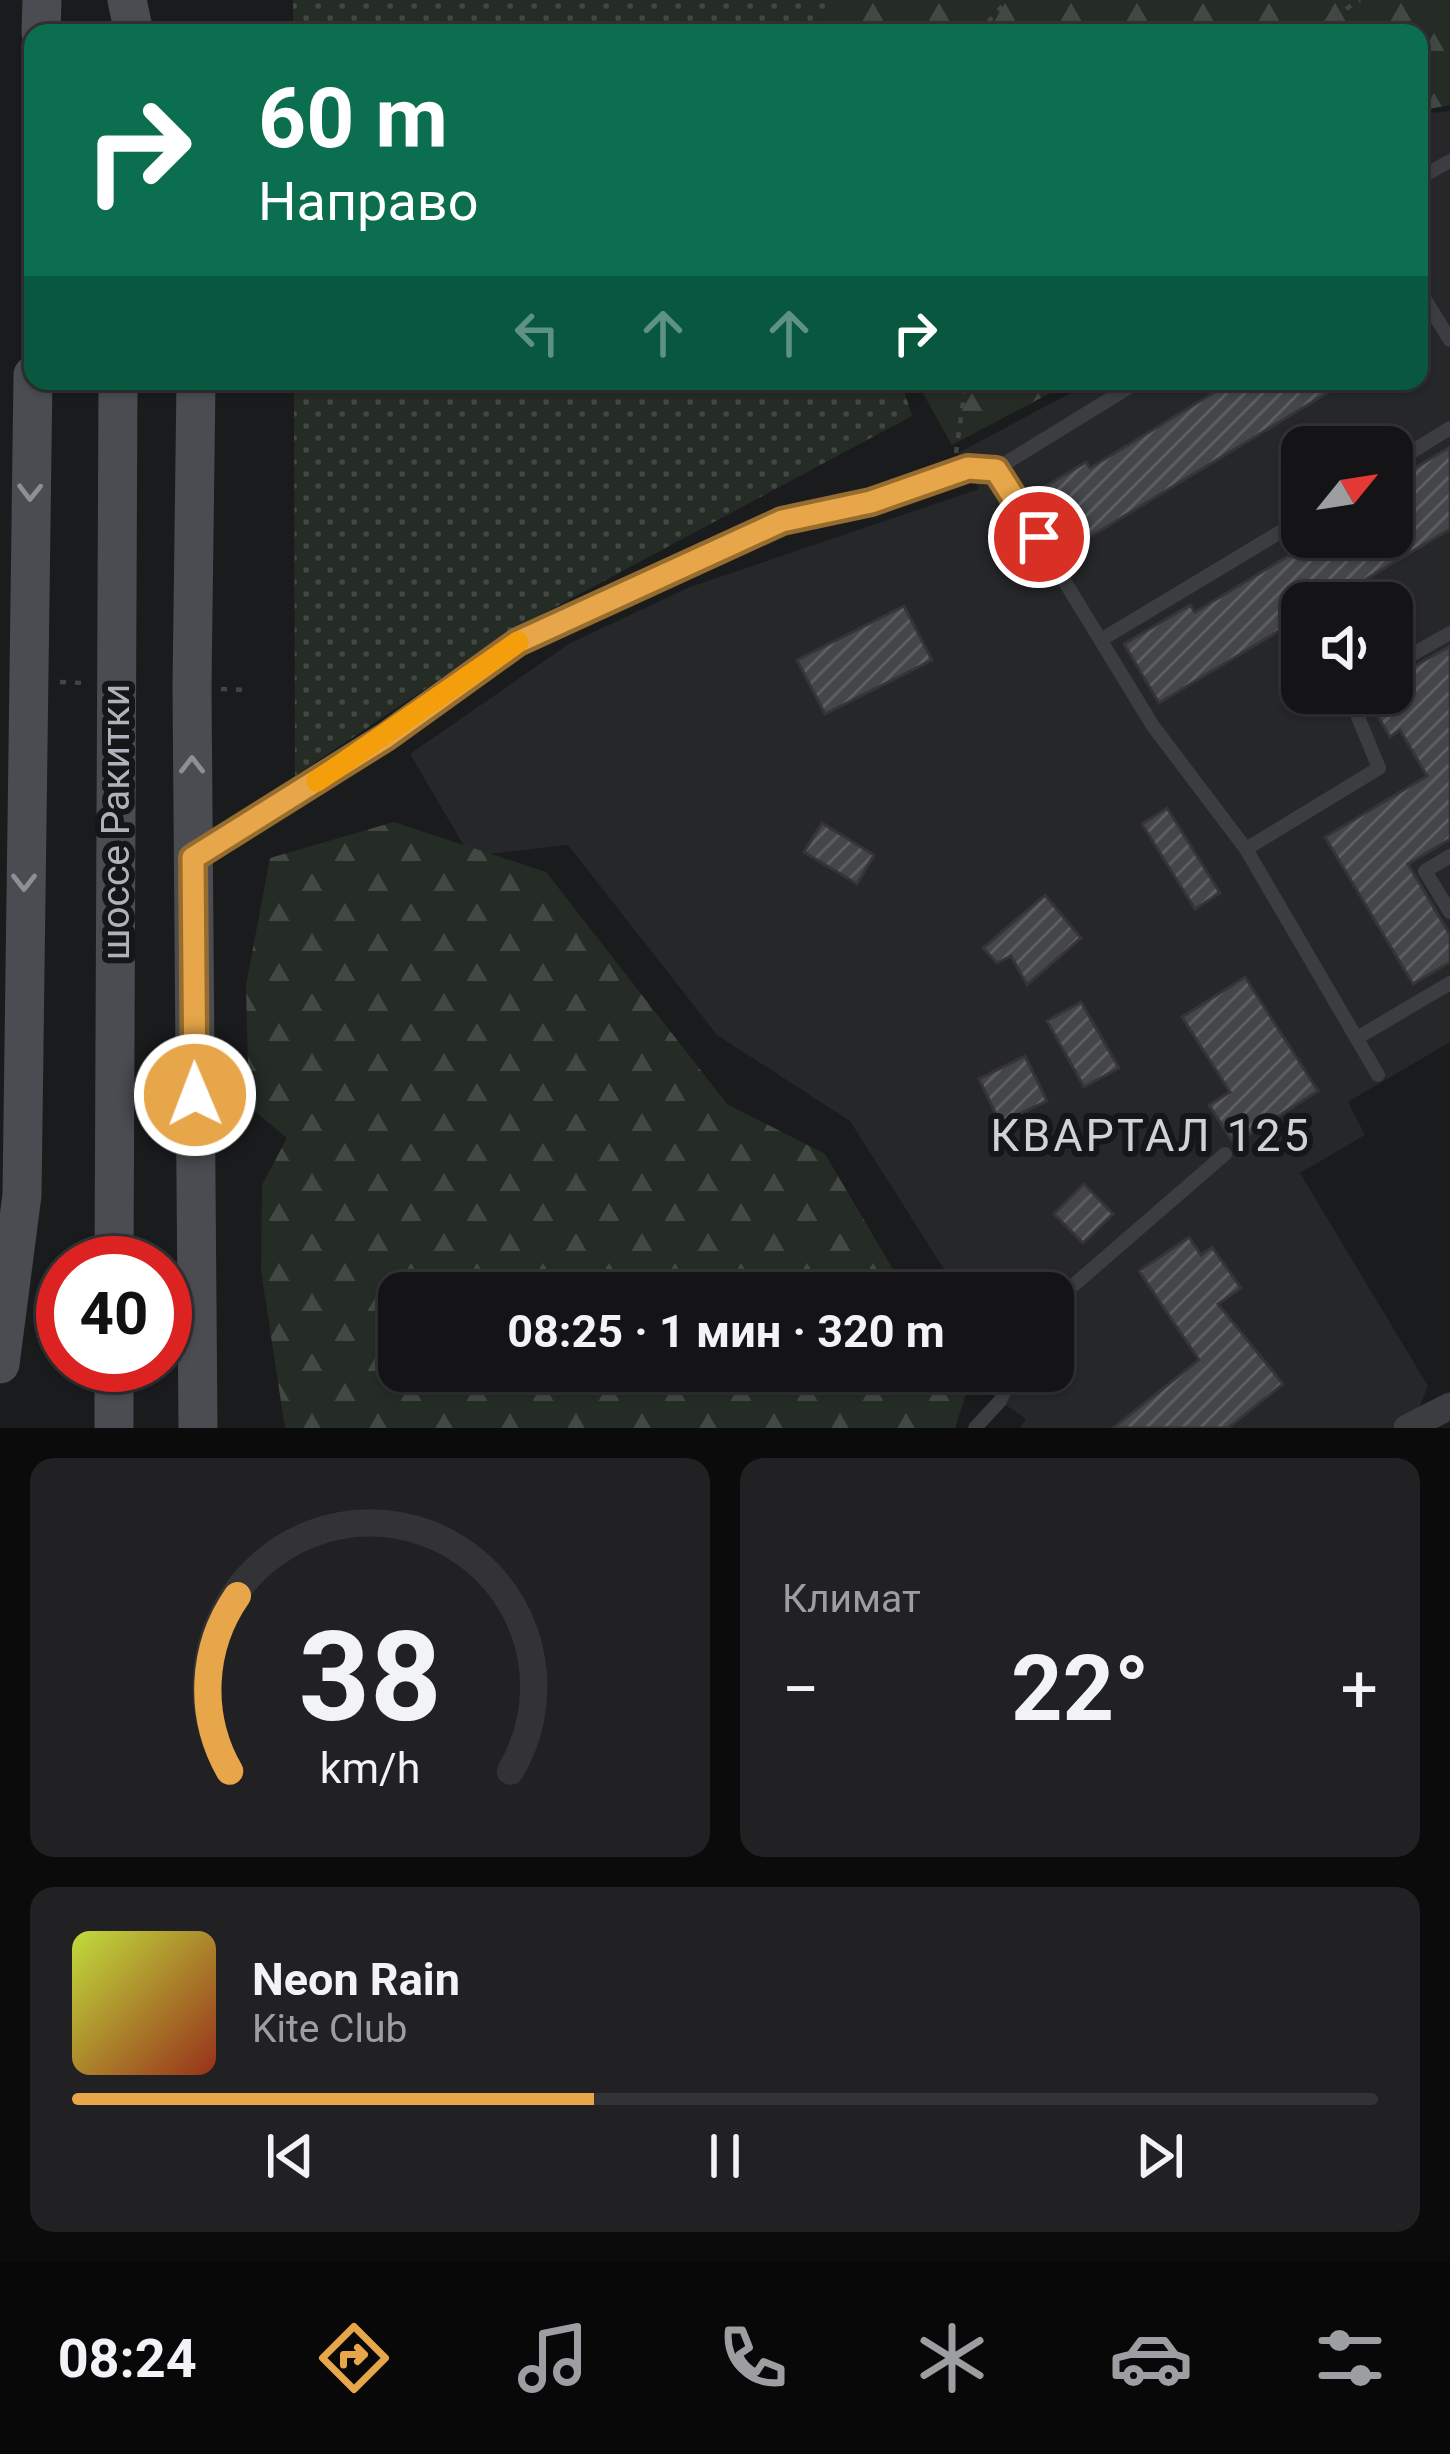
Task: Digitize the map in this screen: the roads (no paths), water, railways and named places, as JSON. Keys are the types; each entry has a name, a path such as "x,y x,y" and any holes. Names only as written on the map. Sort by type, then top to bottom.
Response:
{"street":[{"path":"0,1364 22,1195 33,390"},
{"name":"шоссе Ракитки","path":"114,1236 118,390"},
{"path":"196,390 193,858 198,1428"},
{"path":"0,1144 22,1195"},
{"path":"114,1392 114,1428"},
{"path":"1407,1428 1450,1406"}],"lane":[{"path":"1428,305 1450,340"},
{"path":"193,858 386,737 518,642 782,521 871,502 968,468 996,470 1125,390"},
{"path":"1413,451 1450,428"},
{"path":"996,470 1104,638 1153,726 1246,849 1378,1075"},
{"path":"1104,638 1281,532"},
{"path":"1413,654 1450,633"},
{"path":"1246,849 1379,768 1357,714"},
{"path":"1450,856 1425,871 1450,913"},
{"path":"1357,1038 1450,983"},
{"path":"1074,1285 1225,1154"},
{"path":"976,1428 1004,1392"}],"district":[{"name":"КВАРТАЛ 125","path":"1151,1135"}]}
